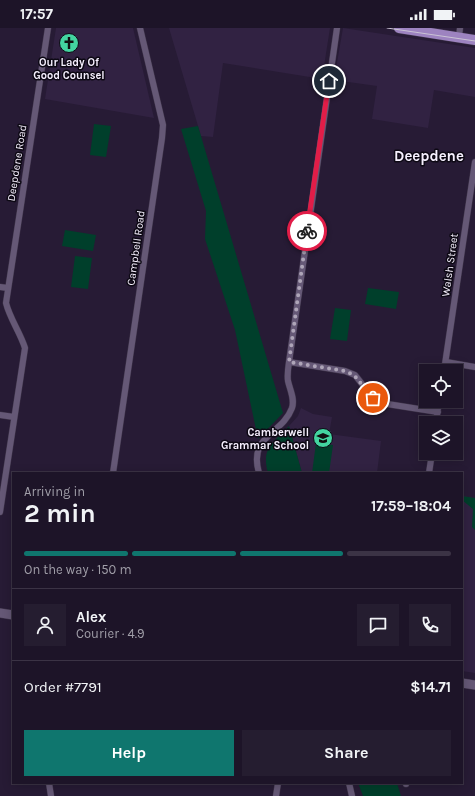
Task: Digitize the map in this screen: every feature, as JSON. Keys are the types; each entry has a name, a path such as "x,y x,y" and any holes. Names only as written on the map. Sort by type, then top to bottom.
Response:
{"main road":[{"path":"399,28 459,32 475,40"},
{"path":"0,613 12,615"},
{"path":"463,683 475,685"}],"street":[{"name":"Deepdene Road","path":"0,510 24,348 21,335 9,314 6,303 48,28"},
{"name":"Campbell Road","path":"113,472 163,125 140,28"},
{"path":"259,472 256,458 260,446 287,416 292,408 293,401 288,377 289,362 337,28"},
{"name":"Walsh Street","path":"446,362 475,162"},
{"path":"0,287 8,288"},
{"path":"289,362 345,371 354,375 373,398 381,403 438,412"},
{"path":"446,362 475,367"},
{"path":"437,416 439,408"},
{"path":"0,415 14,417"},
{"path":"429,472 431,460"},
{"path":"50,784 51,796"},
{"path":"276,796 278,784"},
{"path":"349,784 352,796"}],"shaded area":[{"path":"56,28 133,28 154,118 45,99"},
{"path":"169,28 330,28 322,79 223,63 213,137 201,136"},
{"path":"343,28 475,48 475,97 434,90 428,128 372,119 377,86 334,80"},
{"name":"Camberwell Grammar School","path":"301,408 313,414 332,417 329,434 381,441 377,472 302,472 289,426 298,416"},
{"path":"463,496 475,498 475,673 463,671"}],"green space":[{"path":"94,124 111,126 106,157 90,155"},
{"path":"198,126 283,413 258,439 235,330 205,239 206,211 181,129"},
{"path":"65,230 96,235 93,251 62,246"},
{"path":"75,256 92,258 88,289 71,287"},
{"path":"368,288 399,292 396,309 365,304"},
{"path":"335,308 351,310 347,341 330,339"},
{"path":"289,426 302,472 268,472 266,464 267,452 273,442"},
{"path":"316,443 333,445 329,472 312,472"},
{"path":"463,496 475,498 475,530 472,527 473,509 463,501"},
{"path":"358,784 397,784 401,796 363,796"}],"tram line":[{"path":"387,28 475,41"}],"way so far":[{"path":"307,231 289,362 345,371 354,375 373,398"}],"place":[{"name":"Our Lady Of Good Counsel","path":"69,43"},
{"name":"Camberwell Grammar School","path":"323,438"}],"district":[{"name":"Deepdene","path":"429,156"}],"route":[{"path":"307,231 329,81"}]}
